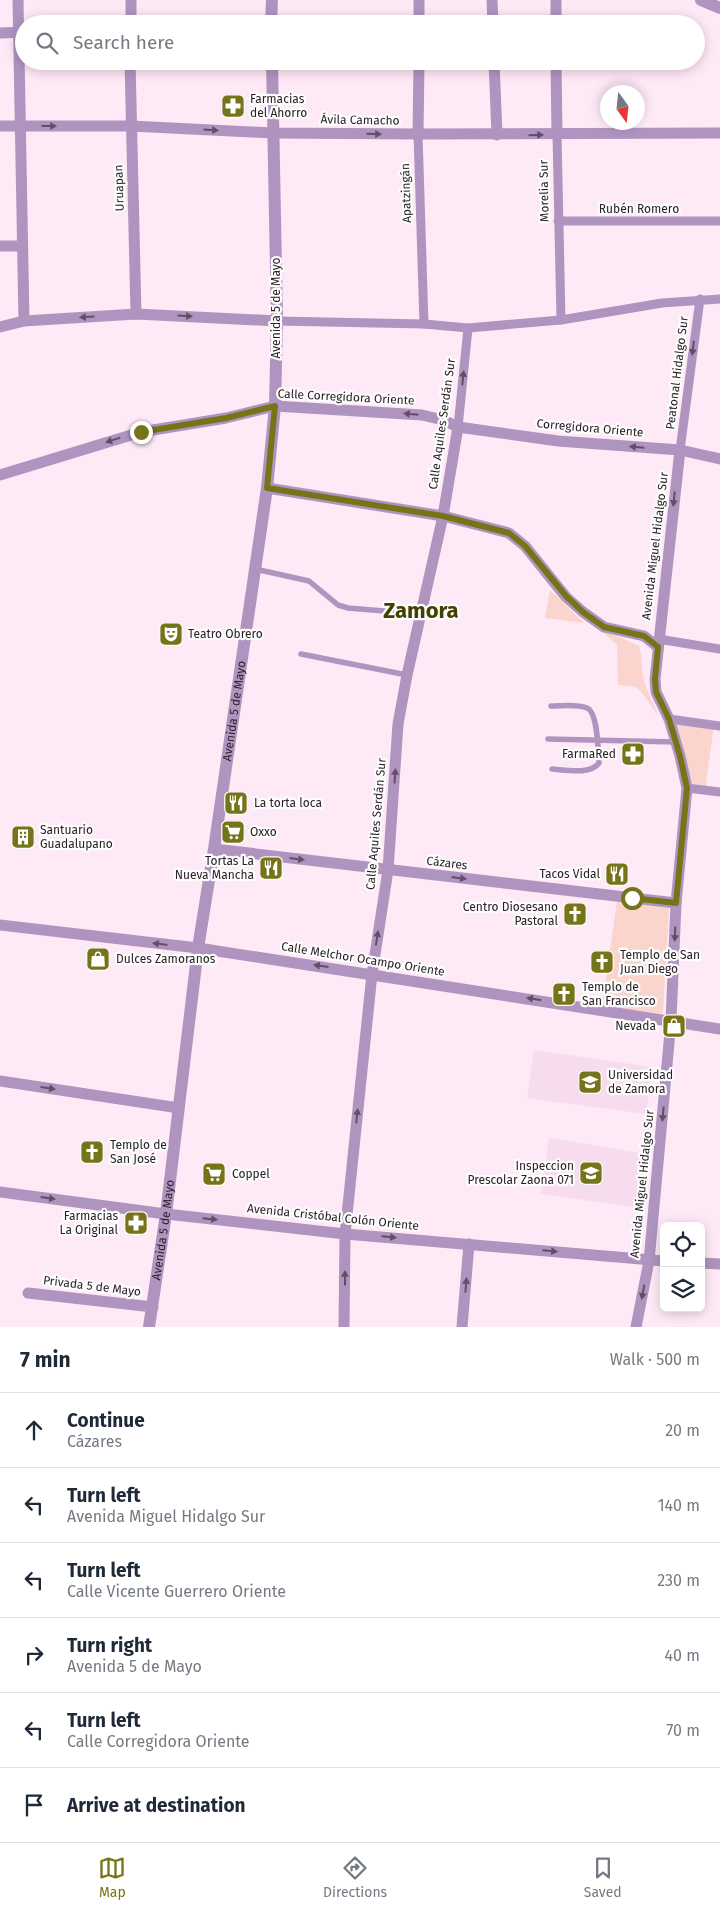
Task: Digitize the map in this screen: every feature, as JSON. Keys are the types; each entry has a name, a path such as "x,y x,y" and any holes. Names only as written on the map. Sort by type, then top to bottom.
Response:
{"street":[{"path":"18,0 19,15"},
{"path":"130,15 131,0"},
{"path":"272,0 272,15"},
{"path":"419,0 419,15"},
{"path":"492,0 493,15"},
{"path":"556,0 556,15"},
{"path":"704,1 720,8"},
{"path":"0,33 15,32"},
{"path":"21,70 24,321"},
{"name":"Uruapan","path":"130,70 136,314"},
{"name":"Avenida 5 de Mayo","path":"149,1327 166,1214 198,948 267,488 275,406 277,322 272,70"},
{"name":"Apatzingán","path":"419,70 418,134 424,324"},
{"path":"494,70 497,135"},
{"name":"Morelia Sur","path":"556,70 561,320"},
{"name":"Ávila Camacho","path":"0,126 131,126 273,133 497,135 720,133"},
{"name":"Rubén Romero","path":"558,221 720,222"},
{"path":"0,246 22,246"},
{"path":"0,326 24,321 136,314 277,322 424,324 468,328 561,320 627,308 720,299"},
{"name":"Peatonal Hidalgo Sur","path":"680,450 700,300"},
{"name":"Calle Aquiles Serdán Sur","path":"344,1327 345,1234 372,974 388,870 398,724 407,675 443,516 458,427 468,328"},
{"name":"Calle Corregidora Oriente","path":"0,475 141,432 226,418 275,406 422,415 443,420 458,427"},
{"name":"Corregidora Oriente","path":"458,427 558,440 680,450 720,459"},
{"name":"Avenida Miguel Hidalgo Sur","path":"636,1327 649,1261 671,1021 676,903 687,788 669,719 656,692 655,679 680,450"},
{"path":"267,488 443,516 509,533 525,546 566,596 583,612 604,627 644,636 658,643 720,649"},
{"path":"669,719 720,726"},
{"path":"687,788 720,792"},
{"name":"Cázares","path":"214,849 676,903"},
{"name":"Calle Melchor Ocampo Oriente","path":"0,925 198,948 720,1029"},
{"path":"0,1081 179,1108"},
{"name":"Avenida Cristóbal Colón Oriente","path":"0,1192 166,1214 345,1234 660,1261"},
{"path":"462,1327 469,1244"},
{"path":"705,1263 720,1264"},
{"name":"Privada 5 de Mayo","path":"28,1293 153,1307"}],"lane":[{"path":"255,569 310,581 338,604 348,608 384,610 420,617"},
{"path":"301,654 407,675"},
{"path":"552,706 580,706 588,708 593,712 599,763 595,768 587,770 552,770"},
{"path":"548,739 676,742"}],"shaded area":[{"path":"550,590 584,623 545,618"},
{"path":"597,627 639,646 643,677 660,718 640,690 633,686 618,685 617,645"},
{"path":"669,719 714,725 705,790 687,788"},
{"path":"617,901 669,907 663,1014 602,1006"},
{"name":"Universidad de Zamora","path":"534,1050 652,1067 646,1114 527,1098"},
{"name":"Inspeccion Prescolar Zaona 071","path":"549,1138 641,1153 635,1207 541,1194"}],"place":[{"name":"Farmacias del Ahorro","path":"233,106"},
{"name":"Teatro Obrero","path":"171,634"},
{"name":"FarmaRed","path":"633,754"},
{"name":"La torta loca","path":"236,803"},
{"name":"Oxxo","path":"233,832"},
{"name":"Santuario Guadalupano","path":"23,837"},
{"name":"Tortas La Nueva Mancha","path":"271,868"},
{"name":"Tacos Vidal","path":"617,874"},
{"name":"Centro Diosesano Pastoral","path":"575,914"},
{"name":"Dulces Zamoranos","path":"98,959"},
{"name":"Templo de San Juan Diego","path":"602,962"},
{"name":"Templo de San Francisco","path":"564,994"},
{"name":"Nevada","path":"674,1026"},
{"name":"Universidad de Zamora","path":"590,1082"},
{"name":"Templo de San José","path":"92,1152"},
{"name":"Inspeccion Prescolar Zaona 071","path":"591,1173"},
{"name":"Coppel","path":"214,1174"},
{"name":"Farmacias La Original","path":"136,1223"}],"district":[{"name":"Zamora","path":"421,610"}],"route":[{"path":"141,432 226,418 275,406 267,488 443,516 509,533 525,546 566,596 583,612 604,627 644,636 658,647 655,679 656,692 669,719 687,788 676,903 632,898"}]}
